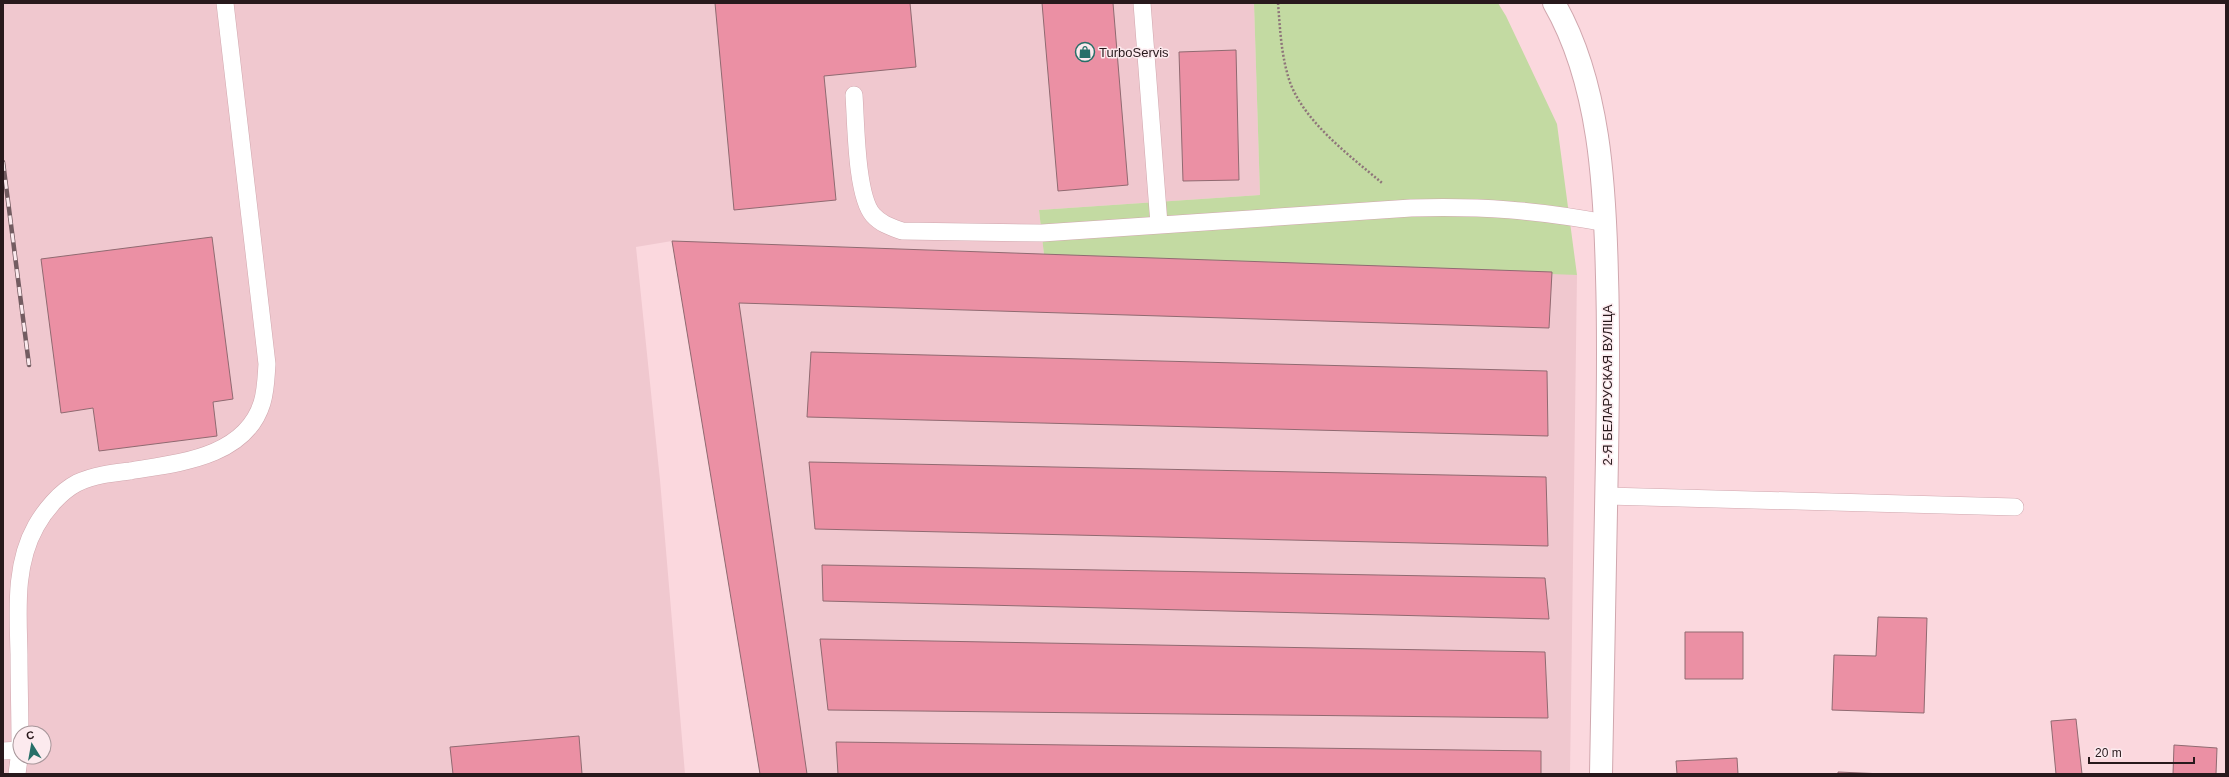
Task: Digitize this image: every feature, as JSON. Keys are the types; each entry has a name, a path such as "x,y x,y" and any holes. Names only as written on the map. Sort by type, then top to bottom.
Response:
{"street":[{"name":"2-Я БЕЛАРУСКАЯ ВУЛІЦА","path":"1554,3 1580,63 1594,122 1604,182 1609,351 1601,774"}],"lane":[{"path":"20,725 18,604 20,576 26,549 35,527 47,509 76,483 94,476 173,464 200,457 222,448 241,436 254,420 262,403 266,384 267,364 225,3"},
{"path":"1142,3 1158,224"},
{"path":"854,95 861,182 865,200 872,214 885,225 902,232 1042,233 1158,224 1411,208 1467,206 1555,213 1606,223"},
{"path":"1606,496 2015,507"}],"path":[{"path":"1278,3 1282,46 1288,78 1304,107 1330,139 1411,208"}],"shaded area":[{"path":"3,3 1254,3 1260,195 1039,210 1044,255 1552,272 1577,275 1570,774 760,774 672,241 636,247 660,480 685,774 3,774"}],"green space":[{"path":"1254,3 1498,3 1506,16 1557,124 1577,275 1044,255 1039,210 1260,195"}],"building":[{"path":"715,3 910,3 916,67 824,76 836,200 734,210"},
{"path":"1042,3 1113,3 1128,185 1058,191"},
{"path":"1236,50 1239,180 1183,181 1179,52"},
{"path":"212,237 233,399 213,402 217,436 99,451 93,408 61,413 41,259"},
{"path":"672,241 1552,272 1549,328 739,303 807,774 760,774"},
{"path":"811,352 1547,371 1548,436 807,417"},
{"path":"809,462 1546,477 1548,546 815,529"},
{"path":"822,565 1545,578 1549,619 823,601"},
{"path":"1878,617 1927,618 1924,713 1832,710 1834,655 1876,656"},
{"path":"1685,632 1743,632 1743,679 1685,679"},
{"path":"820,639 1545,652 1548,718 828,710"},
{"path":"2076,719 2082,774 2056,774 2051,721"},
{"path":"579,736 582,774 453,774 450,747"},
{"path":"836,742 1541,751 1541,774 838,774"},
{"path":"2174,745 2217,748 2216,774 2173,774"},
{"path":"1737,758 1738,774 1677,774 1676,761"},
{"path":"1838,772 1884,774 1838,774"}],"railway":[{"path":"3,162 29,365"}],"place":[{"name":"TurboServis","path":"1085,52"}]}
